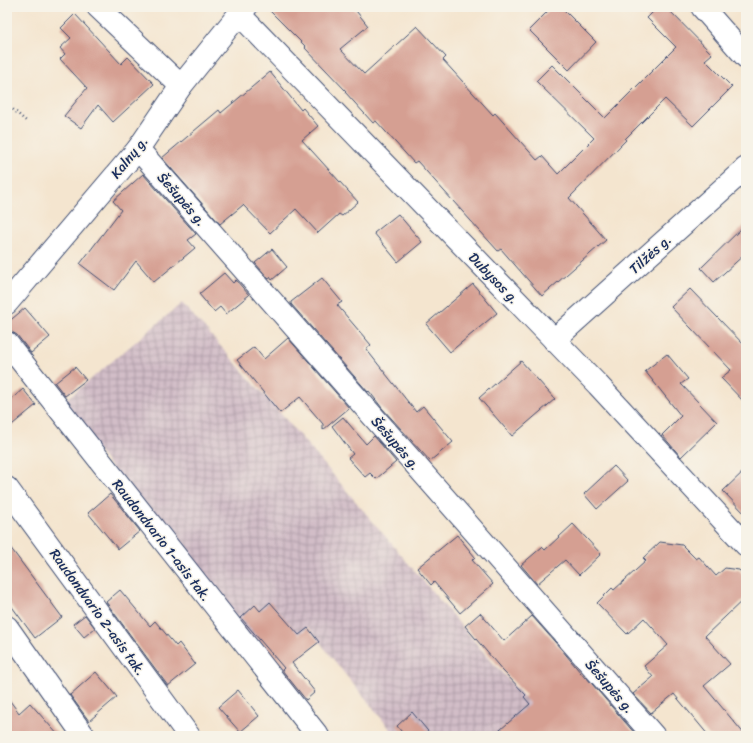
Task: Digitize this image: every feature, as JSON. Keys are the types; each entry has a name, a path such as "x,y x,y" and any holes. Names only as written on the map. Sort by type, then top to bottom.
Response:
{"street":[{"path":"98,7 182,86"},
{"path":"702,7 746,57"},
{"name":"Kalnų g.","path":"7,303 138,149 182,86 242,10"},
{"name":"Dubysos g.","path":"242,10 604,391 746,545"},
{"name":"Šešupės g.","path":"138,149 654,736"},
{"name":"Tilžės g.","path":"554,340 746,168"},
{"name":"Raudondvario 1-asis tak.","path":"7,344 318,736"},
{"name":"Raudondvario 2-asis tak.","path":"7,488 189,736"},
{"path":"7,627 84,736"}],"path":[{"path":"7,104 26,121"}],"shaded area":[{"path":"182,303 289,423 557,736 396,736 308,627 265,662 61,404"}],"building":[{"path":"266,7 353,7 368,26 340,49 364,74 417,26 446,57 443,60 493,115 495,113 537,160 542,156 558,174 594,138 536,81 552,65 605,118 676,47 647,18 658,7 666,7 712,54 705,60 732,87 693,126 665,99 569,198 606,240 542,296 501,249 498,251 417,161 414,163 376,121 373,123 345,92 346,91 305,48 306,47"},
{"path":"552,7 561,7 596,42 569,70 529,30"},
{"path":"75,14 121,64 128,57 154,84 113,122 98,105 81,128 64,116 87,88 60,59 65,54 60,48 71,38 61,28"},
{"path":"270,72 301,110 303,108 318,126 302,140 358,202 342,216 339,214 318,233 296,209 270,233 243,205 220,224 162,158 219,110 221,113"},
{"path":"143,174 196,234 188,240 195,248 154,282 136,261 114,290 80,264 121,210 113,201"},
{"path":"398,214 422,242 398,262 374,233"},
{"path":"746,224 746,253 714,282 701,268"},
{"path":"272,249 287,267 272,280 270,277 269,279 255,263"},
{"path":"224,273 233,283 236,280 249,295 226,314 220,307 214,312 199,294"},
{"path":"322,278 342,302 337,305 371,345 366,349 416,412 423,406 453,442 430,461 291,304 291,302"},
{"path":"473,284 497,313 450,352 426,324"},
{"path":"690,289 746,347 746,404 721,378 731,370 671,307"},
{"path":"25,308 50,337 31,353 17,335 7,331 7,323"},
{"path":"288,338 349,408 323,430 323,424 300,397 280,413 237,360 254,347 264,359"},
{"path":"667,354 688,379 681,384 717,422 681,457 662,435 681,416 645,371"},
{"path":"521,361 555,399 512,436 479,398"},
{"path":"75,367 86,380 65,396 55,383"},
{"path":"23,389 36,405 7,429 7,403"},
{"path":"343,417 366,444 374,436 396,462 376,479 370,473 365,477 348,458 353,454 332,426"},
{"path":"614,466 628,481 597,509 584,494"},
{"path":"746,469 746,515 723,491"},
{"path":"110,494 140,531 118,549 88,513"},
{"path":"573,524 601,554 579,575 565,560 537,584 521,565 542,547 545,550"},
{"path":"457,535 475,557 472,560 493,584 460,613 434,582 431,585 417,568"},
{"path":"660,542 682,545 696,559 699,557 716,576 725,568 739,570 746,577 746,597 705,636 730,664 704,686 746,736 709,736 674,694 651,713 633,694 653,677 644,666 668,645 644,618 627,634 597,603 612,588 614,590 646,561 643,558"},
{"path":"7,543 62,617 35,638 7,600"},
{"path":"120,590 150,626 155,621 176,646 179,643 195,664 168,686 106,602"},
{"path":"270,602 299,635 308,628 319,642 292,663 315,692 306,700 282,670 284,668 241,618 255,605 260,611"},
{"path":"480,613 504,641 532,616 637,736 493,736 530,704 524,697 526,695 503,671 465,626"},
{"path":"85,615 95,628 84,637 73,624"},
{"path":"96,672 117,697 89,721 70,695"},
{"path":"238,690 259,716 240,732 218,707"},
{"path":"7,697 19,713 30,703 59,736 7,736"},
{"path":"412,712 432,736 405,736 397,726"}]}
